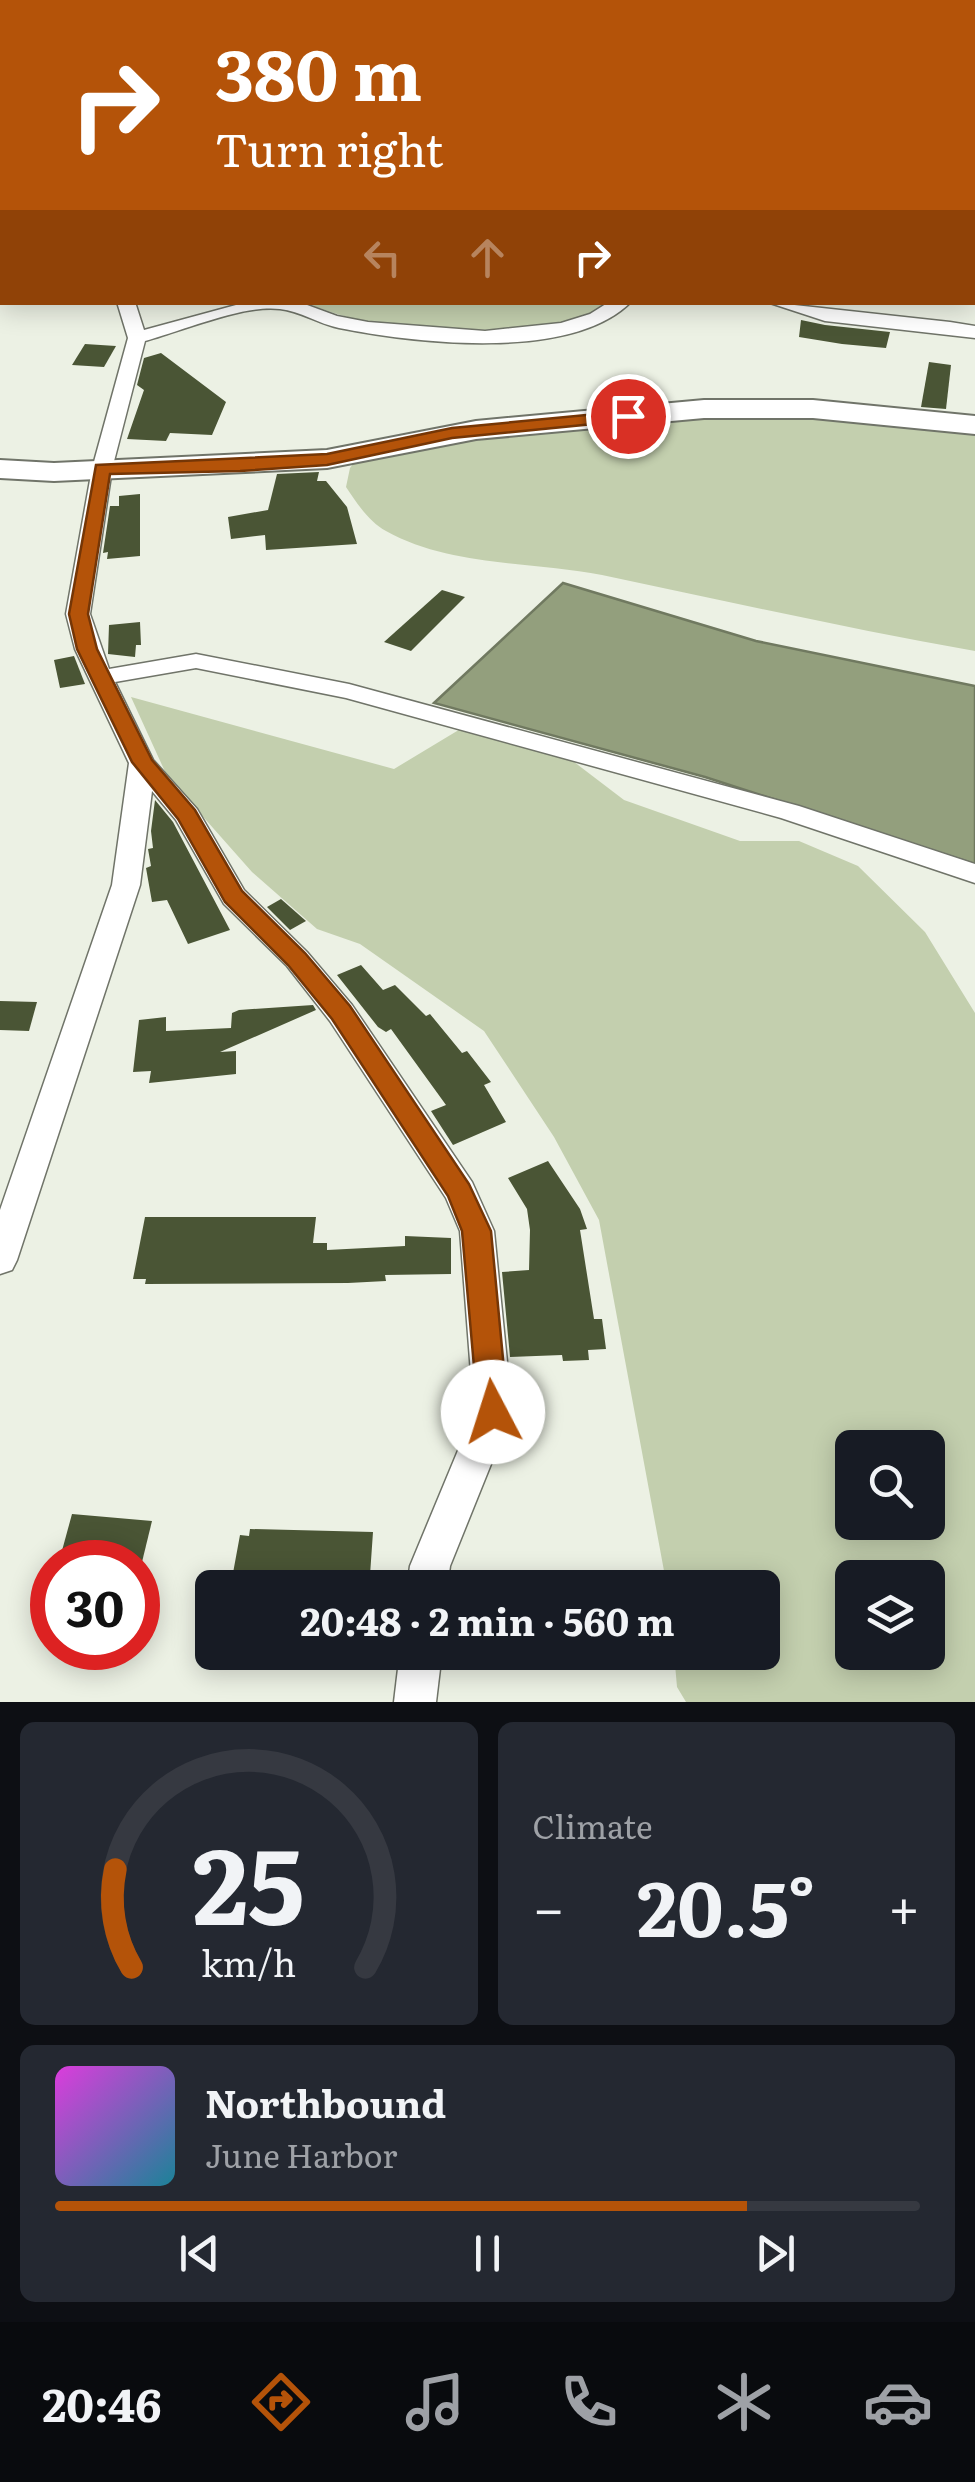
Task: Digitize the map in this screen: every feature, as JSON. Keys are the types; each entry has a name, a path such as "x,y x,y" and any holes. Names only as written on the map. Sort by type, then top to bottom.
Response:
{"street":[{"path":"127,305 137,338 102,469 78,614 87,649 142,762 187,815 234,897 297,959 341,1013 460,1192 476,1231 493,1412 430,1570"},
{"path":"137,338 265,305"},
{"path":"287,305 344,323 444,335 549,332 592,322 618,305"},
{"path":"789,305 865,322 944,326 975,332"},
{"path":"0,470 240,466 327,460 476,430 704,410 813,408 975,425"},
{"path":"103,677 196,662 348,690 790,812 975,874"},
{"path":"0,1260 126,886 142,762"},
{"path":"415,1702 418,1670"}],"shaded area":[{"path":"313,305 608,305 569,321 508,329 401,326"},
{"path":"696,414 822,415 975,428 975,651 602,575 437,551 380,527 346,487 350,468 359,456 478,431"},
{"path":"563,583 756,641 975,686 975,864 705,777 434,703"},
{"path":"131,697 394,769 462,728 561,752 624,800 740,841 799,841 858,866 925,932 975,1013 975,1702 686,1702 677,1687 676,1670 780,1670 780,1570 664,1570 599,1220 554,1137 484,1031 360,944 317,929 252,872 167,776"}],"building":[{"path":"801,320 890,332 886,348 842,344 799,337"},
{"path":"85,344 116,346 104,367 72,365"},
{"path":"161,353 226,402 212,435 170,433 166,441 127,439 144,390 137,385 144,358"},
{"path":"929,362 951,365 946,409 921,407"},
{"path":"319,472 317,481 326,481 347,507 357,544 266,550 265,535 231,539 228,517 268,510 277,474"},
{"path":"140,494 140,556 107,559 108,552 103,553 110,506 119,506 119,496"},
{"path":"442,590 465,597 411,651 384,642"},
{"path":"140,622 141,645 136,645 135,657 108,654 109,625"},
{"path":"74,656 85,684 60,688 54,660"},
{"path":"155,800 173,822 230,930 188,944 167,900 152,902 146,868 151,866 148,849 153,848"},
{"path":"281,899 306,921 290,930 267,907"},
{"path":"361,965 383,990 395,985 426,1016 430,1014 462,1053 467,1051 491,1082 484,1085 506,1122 453,1145 431,1111 446,1105 391,1029 386,1032 378,1027 337,975"},
{"path":"0,1001 37,1002 29,1031 0,1030"},
{"path":"313,1005 316,1010 220,1052 236,1051 236,1074 149,1083 151,1071 133,1072 139,1020 166,1017 166,1031 231,1028 232,1013 239,1010"},
{"path":"548,1161 580,1209 587,1229 580,1230 594,1319 602,1319 606,1349 588,1350 589,1360 563,1361 562,1355 510,1357 502,1272 529,1270 530,1230 527,1209 508,1178"},
{"path":"145,1217 316,1217 313,1243 327,1243 327,1250 405,1246 405,1236 451,1238 451,1274 385,1275 386,1281 348,1283 145,1284 146,1279 133,1279"},
{"path":"72,1514 152,1521 147,1540 65,1540"},
{"path":"250,1529 373,1532 370,1570 234,1570 240,1535 249,1536"}],"route":[{"path":"493,1412 476,1231 460,1192 341,1013 297,959 234,897 187,815 142,762 87,649 78,614 102,469 327,460 428,436 628,416"}]}
